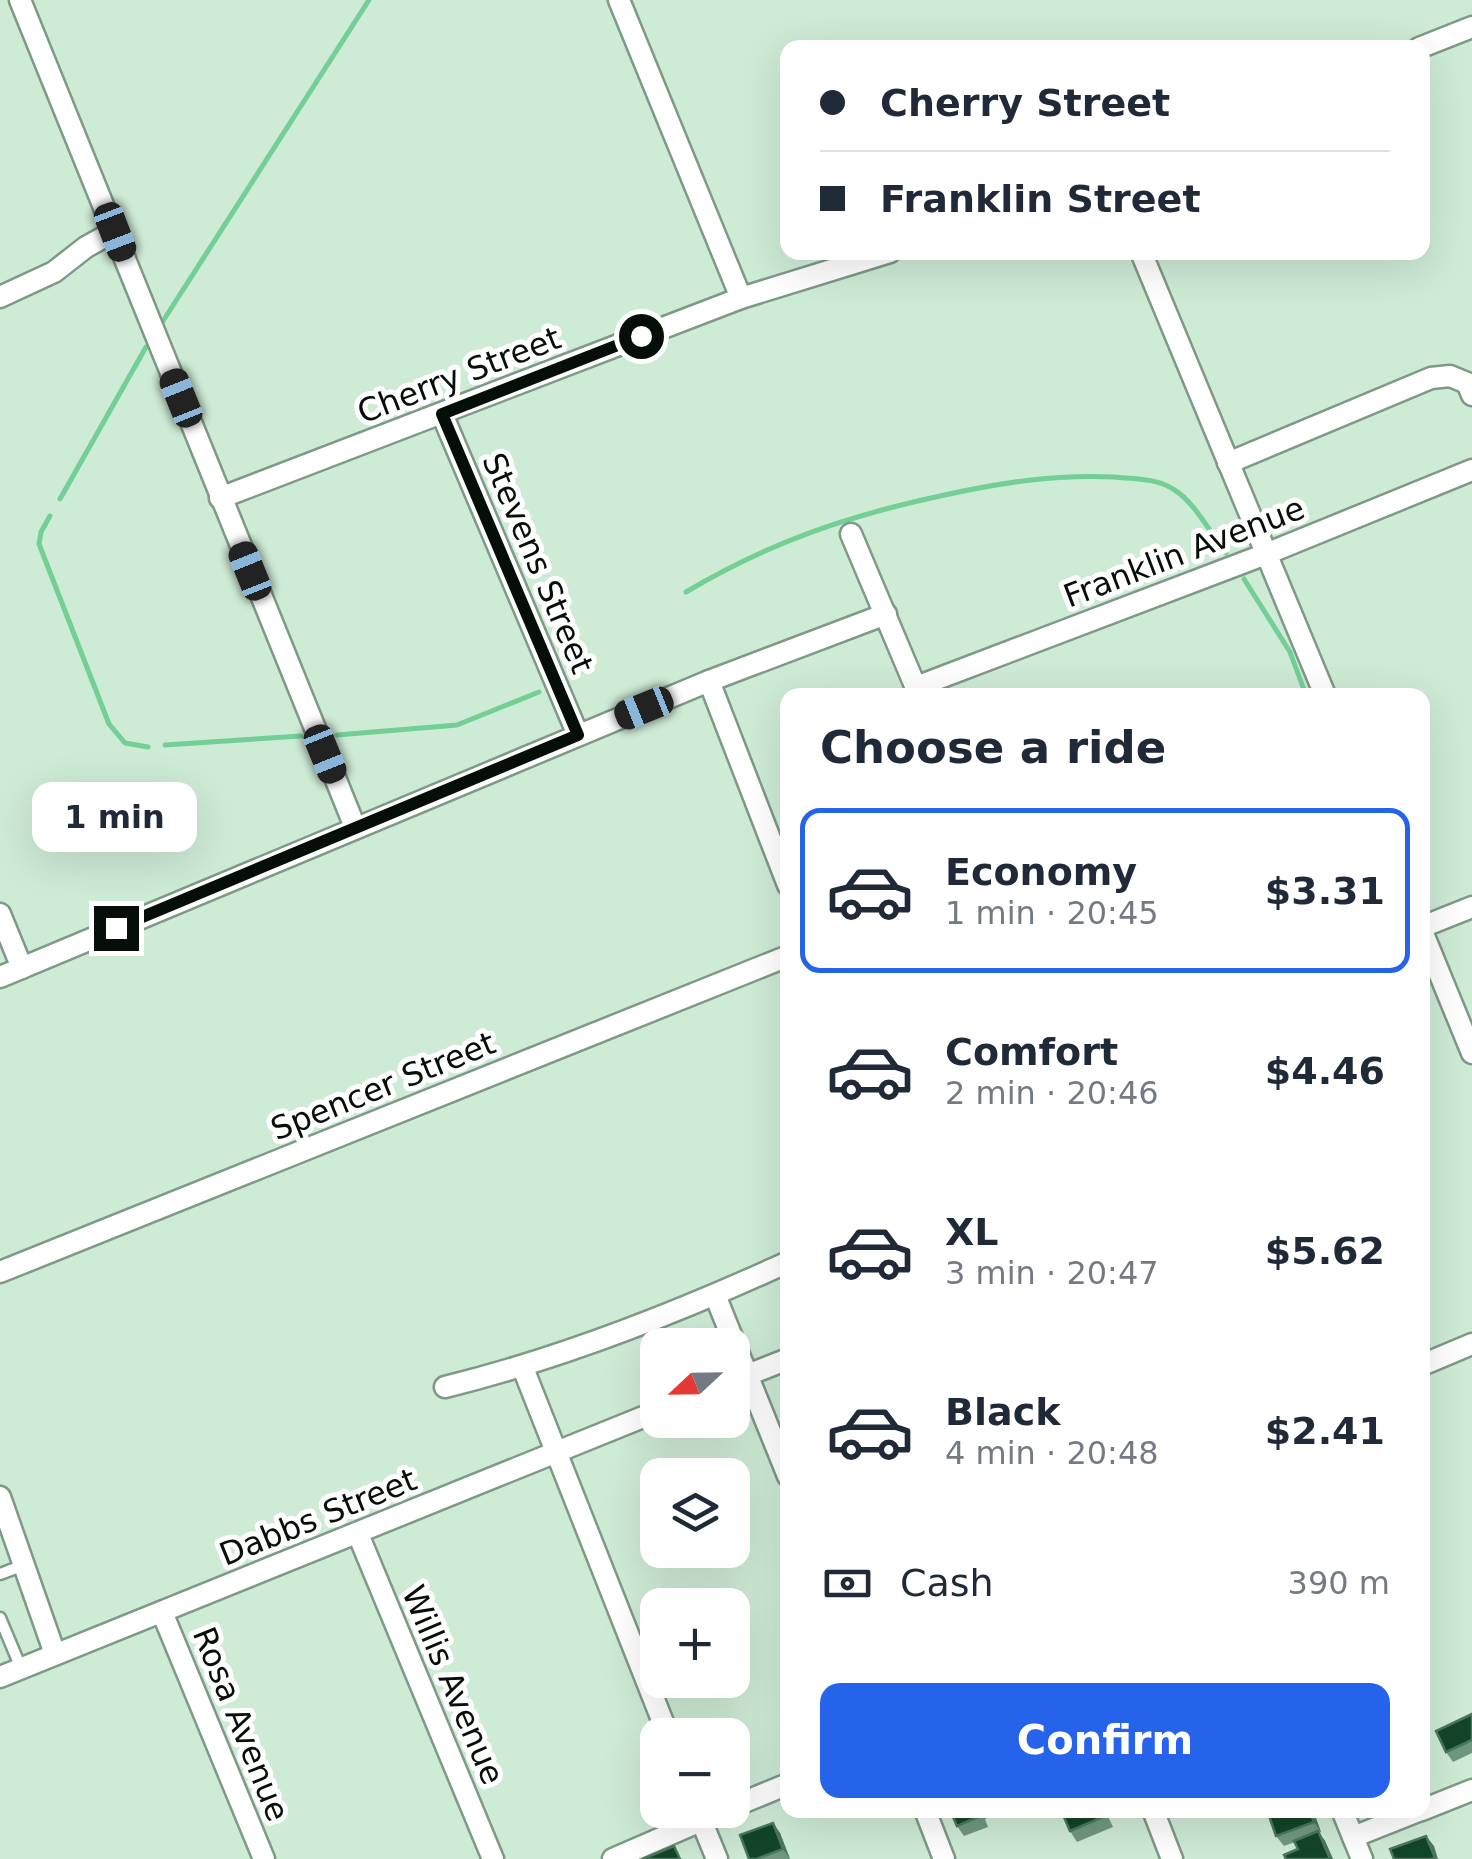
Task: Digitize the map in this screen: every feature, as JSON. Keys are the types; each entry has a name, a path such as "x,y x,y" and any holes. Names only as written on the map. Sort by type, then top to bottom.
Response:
{"street":[{"path":"20,0 354,827"},
{"path":"619,0 741,298"},
{"path":"1430,43 1472,26"},
{"path":"0,297 54,272 115,232"},
{"name":"Cherry Street","path":"220,498 741,298 864,260"},
{"path":"1144,260 1322,688"},
{"path":"1228,462 1432,378 1450,376 1467,383 1472,395"},
{"name":"Stevens Street","path":"442,414 578,735"},
{"name":"Franklin Avenue","path":"926,688 1472,470"},
{"path":"851,534 917,688"},
{"path":"0,978 708,681 886,614"},
{"path":"708,681 780,865"},
{"path":"1430,925 1472,907"},
{"path":"0,914 22,968"},
{"path":"1430,949 1472,1053"},
{"name":"Spencer Street","path":"0,1272 780,959"},
{"path":"445,1387 523,1368 715,1295 780,1266"},
{"path":"715,1295 725,1328"},
{"path":"1430,1362 1472,1344"},
{"path":"750,1374 780,1361"},
{"path":"523,1368 661,1718"},
{"path":"750,1400 780,1460"},
{"name":"Dabbs Street","path":"0,1677 640,1417"},
{"path":"0,1497 55,1654"},
{"name":"Willis Avenue","path":"358,1534 493,1859"},
{"name":"Rosa Avenue","path":"162,1612 264,1859"},
{"path":"750,1800 780,1787"},
{"path":"1430,1807 1472,1790"},
{"path":"928,1818 944,1859"},
{"path":"1156,1818 1172,1859"},
{"path":"1345,1818 1362,1859"},
{"path":"1353,1837 1402,1818"},
{"path":"613,1859 674,1828"},
{"path":"705,1828 716,1859"}],"lane":[{"path":"0,1574 24,1564"},
{"path":"0,1618 21,1668"}],"building":[{"path":"1472,1714 1472,1740 1446,1752 1436,1731"},
{"path":"954,1818 975,1818 957,1826"},
{"path":"1064,1818 1100,1818 1070,1831"},
{"path":"1270,1818 1312,1818 1314,1822 1276,1836"},
{"path":"773,1823 783,1849 749,1859 740,1835"},
{"path":"1318,1831 1330,1859 1286,1859 1284,1855 1298,1849 1294,1841"},
{"path":"1426,1836 1435,1858 1394,1859 1390,1849"},
{"path":"674,1846 680,1859 643,1859"}],"waterway":[{"path":"163,321 369,0"},
{"path":"60,499 146,347"},
{"path":"686,592 747,559 840,522 962,491 1048,478 1114,477 1166,485 1188,502 1226,553"},
{"path":"50,516 39,544 109,724 125,743 148,747"},
{"path":"1244,579 1290,652 1303,688"},
{"path":"337,735 457,725 539,692"},
{"path":"165,745 301,736"}],"route":[{"path":"116,928 578,735 442,414 641,336"}]}
